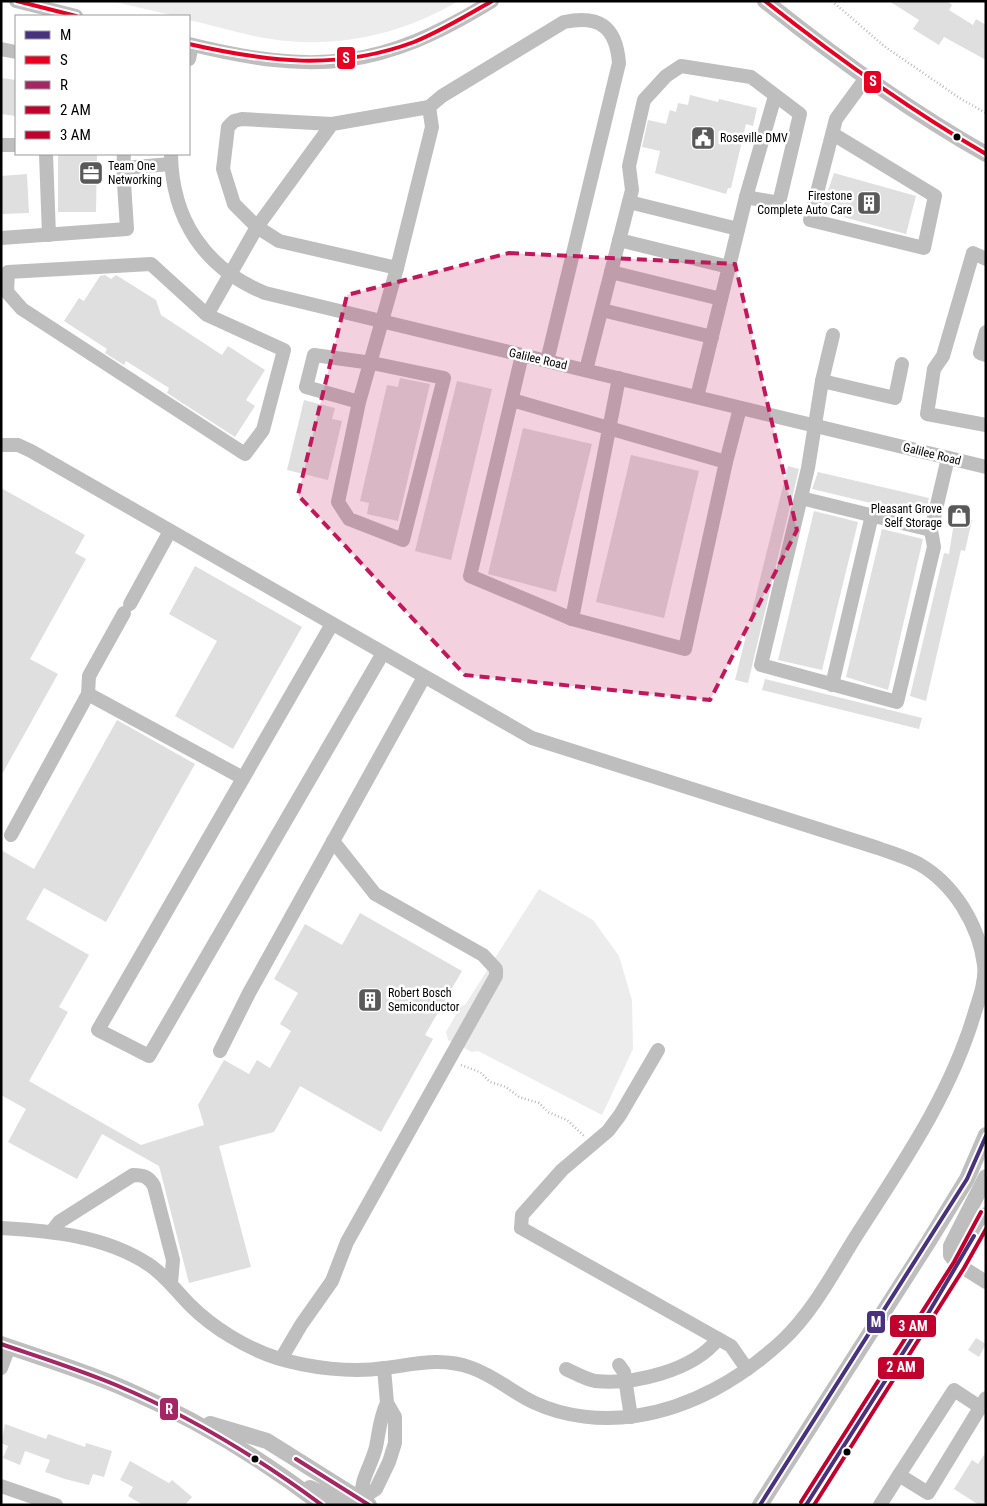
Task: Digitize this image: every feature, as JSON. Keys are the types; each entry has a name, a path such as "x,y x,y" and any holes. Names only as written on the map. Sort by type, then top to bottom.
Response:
{"main road":[{"path":"764,1 866,78 936,126 986,154"},
{"path":"760,1505 967,1179 986,1135"},
{"path":"958,1265 951,1255 951,1246 986,1177"},
{"path":"806,1505 958,1265 986,1215"},
{"path":"5,1346 129,1390 186,1417 289,1480 322,1505"},
{"path":"186,1417 267,1441 365,1502"},
{"path":"289,1480 347,1504 365,1502"}],"street":[{"path":"16,1 72,15"},
{"path":"190,49 276,62 316,64 358,60 407,47 454,25 492,1"},
{"path":"397,268 279,241 257,227 234,204 228,187 223,169 228,127 234,121 242,119 332,124 429,107 442,96 564,22 586,19 597,21 606,28 618,49 619,63 547,361"},
{"path":"1,49 15,52"},
{"path":"586,370 632,190 629,166 644,100 666,76 681,66 751,77 800,114 779,203 746,197"},
{"path":"833,134 935,196 924,248 810,220 836,119 866,78"},
{"path":"697,397 746,197 775,96"},
{"path":"359,402 306,387 314,355 372,363 444,378 403,540 350,519 338,502 359,402 372,363 432,127 429,107"},
{"path":"207,314 228,274 257,227 332,124"},
{"path":"1,145 15,145"},
{"path":"46,155 49,235"},
{"path":"1,238 127,230 124,155"},
{"path":"123,168 171,159"},
{"name":"Galilee Road","path":"171,159 173,187 179,210 189,229 203,249 228,274 246,285 286,300 586,370 986,467"},
{"path":"629,202 738,229"},
{"path":"620,240 729,267"},
{"path":"986,259 973,253 943,356 934,369 927,414 986,425"},
{"path":"151,264 207,314 284,350 263,430 245,454 22,309 7,292 8,272 151,264"},
{"path":"611,272 721,299"},
{"path":"602,310 712,337"},
{"path":"986,332 980,353 986,355"},
{"path":"833,334 822,381 800,498 761,665 897,702 934,547 931,530 948,458"},
{"path":"522,355 470,576 572,619 685,649 726,462 740,408"},
{"path":"822,381 895,398 902,364"},
{"path":"572,619 619,378"},
{"path":"512,400 726,462"},
{"path":"1,445 18,444 31,451 532,738 910,860 938,877 953,894 974,931 985,969 981,993 963,1048 943,1096 915,1145 809,1309 785,1338 747,1369 704,1395 660,1412 632,1417 606,1418 561,1413 535,1403 474,1368 448,1361 418,1362 384,1368 346,1369 281,1359 264,1353 210,1321 150,1265 128,1253 107,1245 52,1231 1,1228"},
{"path":"800,498 931,530"},
{"path":"832,684 872,515"},
{"path":"10,835 88,694 89,676 170,531"},
{"path":"332,624 98,1030 149,1056 383,654"},
{"path":"220,1052 249,993 424,677"},
{"path":"88,694 243,778"},
{"path":"281,1359 301,1325 332,1281 347,1242 493,982 496,969 483,955 375,894 333,841"},
{"path":"658,1050 620,1115 596,1142 562,1170 522,1215 522,1228 730,1346 747,1369"},
{"path":"52,1231 59,1222 133,1175 150,1179 154,1186 173,1260 171,1283"},
{"path":"958,1265 986,1282"},
{"path":"566,1369 593,1380 626,1380 668,1372 700,1355 718,1339"},
{"path":"1,1368 5,1346"},
{"path":"619,1365 624,1372 626,1380 632,1417"},
{"path":"365,1502 376,1488 390,1462 395,1443 395,1417 387,1403 384,1368"},
{"path":"880,1505 899,1475 954,1390 983,1403 928,1492 899,1475"},
{"path":"1,1486 56,1505"}],"path":[{"path":"832,1 884,46 961,99 986,113"},
{"path":"450,1059 480,1072 490,1082 506,1087 519,1098 539,1103 548,1112 567,1120 577,1131 596,1142"}],"highlighted area":[{"path":"509,253 735,264 797,530 710,700 465,675 298,495 347,295"}],"shaded area":[{"path":"111,1 458,1 437,13 391,31 344,40 319,42 271,39 190,20 190,15 171,15"},
{"path":"539,889 593,920 619,956 632,1000 633,1049 602,1115 478,1051 472,1052 448,1040 446,1032 461,1006 465,1005"}],"building":[{"path":"889,1 947,1 952,5 949,10 973,25 976,19 986,25 986,60 944,37 939,45 913,29 919,20"},
{"path":"1,78 15,80 15,116 1,114"},
{"name":"Roseville DMV","path":"690,95 718,102 719,99 757,108 753,126 746,124 731,188 728,188 726,194 655,173 660,151 642,147 648,120 666,124 670,110 676,112 678,103 688,105"},
{"path":"58,155 97,155 96,212 58,212"},
{"name":"Firestone Complete Auto Care","path":"834,173 916,196 906,234 821,211"},
{"path":"27,174 29,213 1,214 1,176"},
{"path":"105,275 111,279 116,275 156,300 161,315 222,355 228,346 265,370 246,400 255,406 235,437 167,393 169,388 126,361 124,365 105,353 107,349 64,321 79,298 84,301 100,276"},
{"path":"400,378 430,384 398,521 367,514 369,503 360,501 387,385 398,387"},
{"path":"457,381 492,389 451,560 415,551"},
{"path":"304,400 335,408 332,419 342,421 328,480 287,470"},
{"path":"523,428 592,444 556,592 488,574"},
{"path":"631,455 699,471 664,618 596,602"},
{"path":"788,466 799,469 748,683 735,680"},
{"path":"818,472 929,498 925,516 812,489"},
{"path":"1,488 85,535 75,553 86,559 30,659 58,674 1,776"},
{"path":"814,511 858,522 822,670 778,660"},
{"path":"955,516 972,520 965,551 961,550 926,701 910,696 944,553 949,554"},
{"path":"882,529 923,539 888,690 846,677"},
{"path":"195,566 302,627 233,749 175,716 217,641 169,614"},
{"path":"765,679 922,718 919,729 762,690"},
{"name":"Robert Bosch Semiconductor","path":"117,720 195,764 106,922 44,888 26,919 89,955 59,1007 68,1012 29,1081 141,1145 204,1125 198,1105 224,1060 249,1074 257,1060 270,1068 291,1031 280,1024 298,993 274,979 305,924 342,945 360,913 462,971 425,1035 433,1039 381,1132 300,1086 274,1132 219,1146 251,1267 189,1283 159,1166 102,1134 77,1179 8,1142 26,1109 1,1095 1,850 34,869"},
{"path":"976,1338 986,1344 979,1357 968,1350"},
{"path":"5,1424 46,1439 48,1434 85,1447 86,1443 112,1451 104,1477 93,1474 89,1485 65,1479 45,1472 50,1460 25,1451 20,1465 3,1458 8,1446 1,1443"},
{"path":"986,1452 986,1505 979,1505 954,1489 972,1460 978,1464"},
{"path":"130,1461 169,1483 172,1480 192,1497 185,1505 143,1505 128,1496 133,1487 120,1480"}],"transit line":[{"name":"S","path":"17,1 72,15"},
{"name":"S","path":"190,44 274,59 302,61 357,57 414,42 444,28 492,1"},
{"name":"S","path":"765,1 873,82 986,154"},
{"name":"M","path":"760,1505 967,1179 986,1136"},
{"path":"801,1502 954,1262 981,1212"},
{"path":"814,1505 964,1268 986,1229"},
{"name":"M","path":"806,1505 929,1312 974,1236"},
{"name":"R","path":"1,1344 102,1379 170,1410 248,1454 322,1505"},
{"name":"R","path":"296,1459 369,1505"}],"place":[{"name":"Roseville DMV","path":"703,138"},
{"name":"Team One Networking","path":"91,173"},
{"name":"Firestone Complete Auto Care","path":"869,203"},
{"name":"Pleasant Grove Self Storage","path":"959,516"},
{"name":"Robert Bosch Semiconductor","path":"370,1000"}]}
